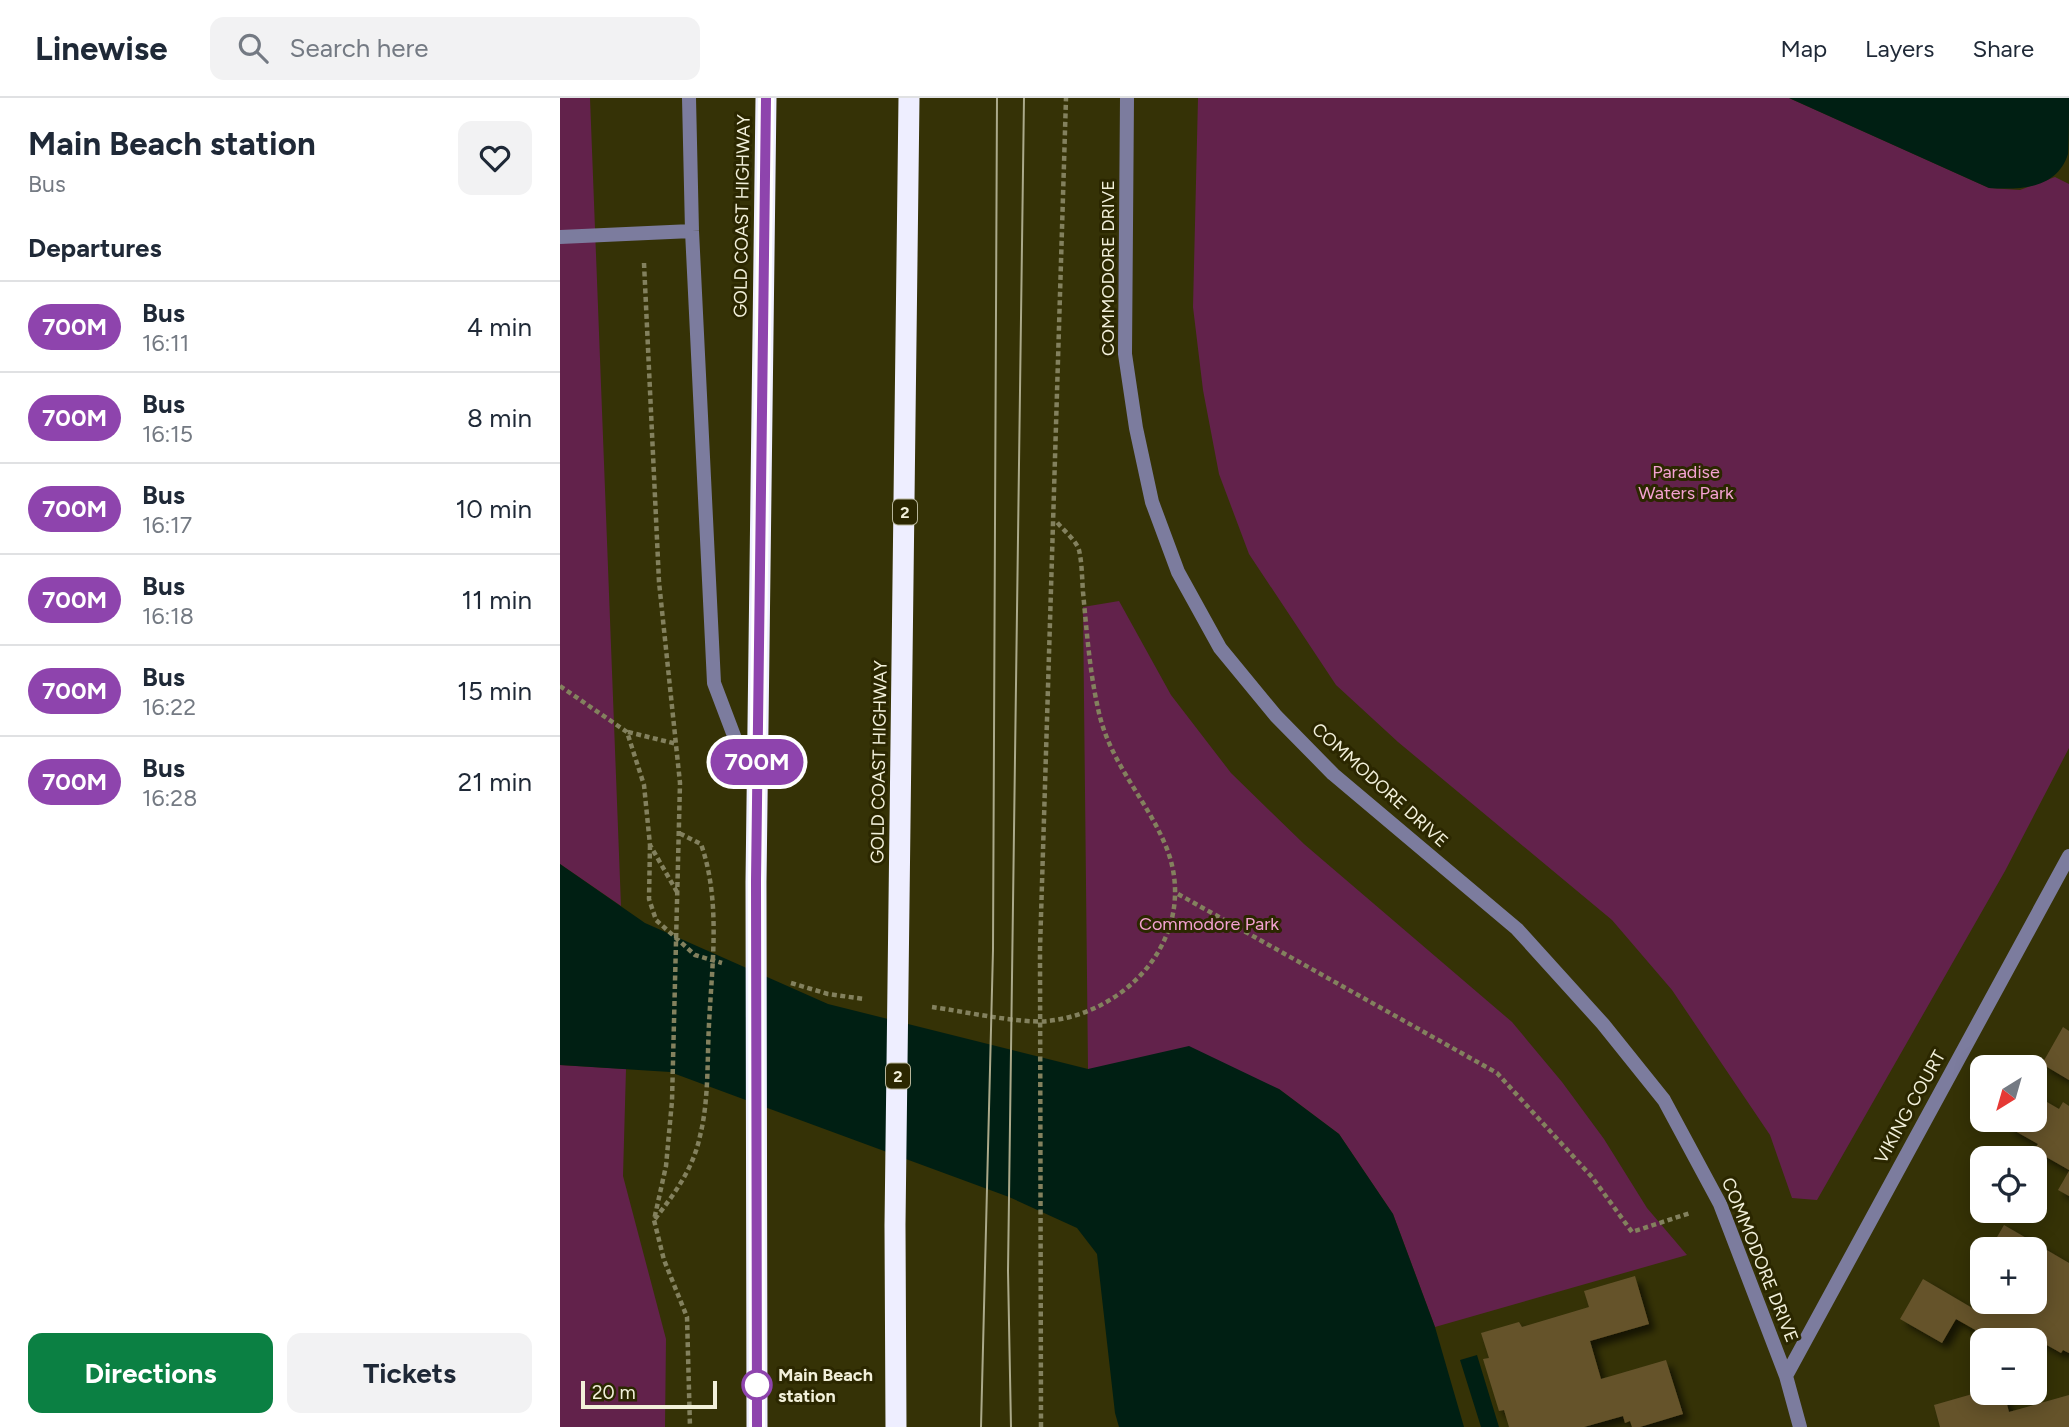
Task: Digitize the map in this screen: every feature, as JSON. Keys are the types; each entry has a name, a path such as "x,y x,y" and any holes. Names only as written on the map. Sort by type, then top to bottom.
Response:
{"highway":[{"name":"GOLD COAST HIGHWAY","path":"757,1427 756,881 766,98"},
{"name":"GOLD COAST HIGHWAY","path":"896,1427 895,1225 909,98"}],"street":[{"path":"689,98 692,231 714,683 757,797"},
{"name":"COMMODORE DRIVE","path":"1127,98 1125,354 1136,428 1152,502 1178,572 1220,648 1276,716 1333,774 1517,929 1603,1024 1664,1100 1720,1203 1786,1376 1800,1427"},
{"path":"560,237 642,231 692,231"},
{"name":"VIKING COURT","path":"1786,1376 2069,856"}],"path":[{"path":"1041,1427 1040,950 1056,522 1066,98"},
{"path":"642,231 659,582 677,744 679,832 672,1101 666,1166 654,1220 664,1260 687,1317 690,1427"},
{"path":"922,1006 1044,1021 1070,1017 1116,998 1152,965 1167,931 1178,894 1167,849 1119,766 1101,721 1093,687 1078,547 1056,522"},
{"path":"560,686 627,732 677,744"},
{"path":"627,732 644,785 650,845 649,899 656,920 695,955 735,967"},
{"path":"654,1220 684,1180 700,1137 706,1104 714,913 710,868 701,844 679,832"},
{"path":"650,845 677,892"},
{"path":"1178,894 1497,1073 1592,1177 1632,1232 1720,1203"},
{"path":"788,983 828,994 869,999"}],"green space":[{"path":"560,98 590,98 621,906 560,864"},
{"name":"Paradise Waters Park","path":"1198,98 1789,98 1989,188 2020,190 2055,177 2069,184 2069,748 2005,871 1817,1200 1792,1198 1770,1135 1672,990 1612,920 1398,742 1336,685 1249,554 1219,474 1203,390 1193,307"},
{"name":"Commodore Park","path":"1119,601 1171,695 1231,773 1304,844 1512,1022 1562,1082 1604,1139 1647,1208 1687,1255 1435,1327 1393,1214 1339,1134 1279,1089 1088,1069 1083,607"},
{"path":"560,1065 626,1069 623,1176 666,1339 665,1427 560,1427"}],"shaded area":[{"path":"1789,98 2069,98 2068,154 2063,166 2046,181 2025,187 1989,188"},
{"path":"560,864 645,923 828,1004 1088,1069 1189,1046 1279,1089 1339,1134 1393,1214 1435,1327 1464,1427 1119,1427 1115,1413 1097,1254 1077,1228 1009,1197 670,1072 560,1065"},
{"path":"1477,1355 1499,1427 1481,1427 1460,1360"}],"building":[{"path":"2063,1027 2069,1031 2069,1080 2048,1068 2047,1055"},
{"path":"2063,1102 2069,1106 2069,1170 2047,1157 2047,1146 2037,1146 2038,1144 2017,1132 2048,1132 2048,1103 2059,1109"},
{"path":"2069,1171 2069,1196 2058,1190"},
{"path":"2004,1225 2025,1237 1997,1237"},
{"path":"2047,1250 2069,1263 2069,1353 2063,1350 2061,1353 2047,1345 2047,1328 1972,1328 1956,1319 1942,1343 1900,1319 1923,1279 1970,1307 1970,1314 2047,1314"},
{"path":"1635,1276 1649,1324 1590,1341 1601,1379 1666,1360 1683,1414 1640,1427 1632,1427 1630,1421 1625,1423 1623,1416 1584,1427 1509,1427 1504,1410 1499,1411 1483,1359 1489,1358 1481,1333 1519,1322 1522,1327 1589,1307 1584,1291"},
{"path":"1970,1395 1970,1405 2007,1405 2009,1412 2034,1405 2047,1405 2047,1401 2069,1395 2069,1427 1940,1427 1934,1405"}],"tram line":[{"path":"981,1427 993,950 997,98"},
{"path":"1011,1427 1008,1271 1024,98"}],"bus line":[{"name":"700M","path":"757,1427 756,881 766,98"}],"place":[{"name":"Main Beach station","path":"757,1385"}]}
